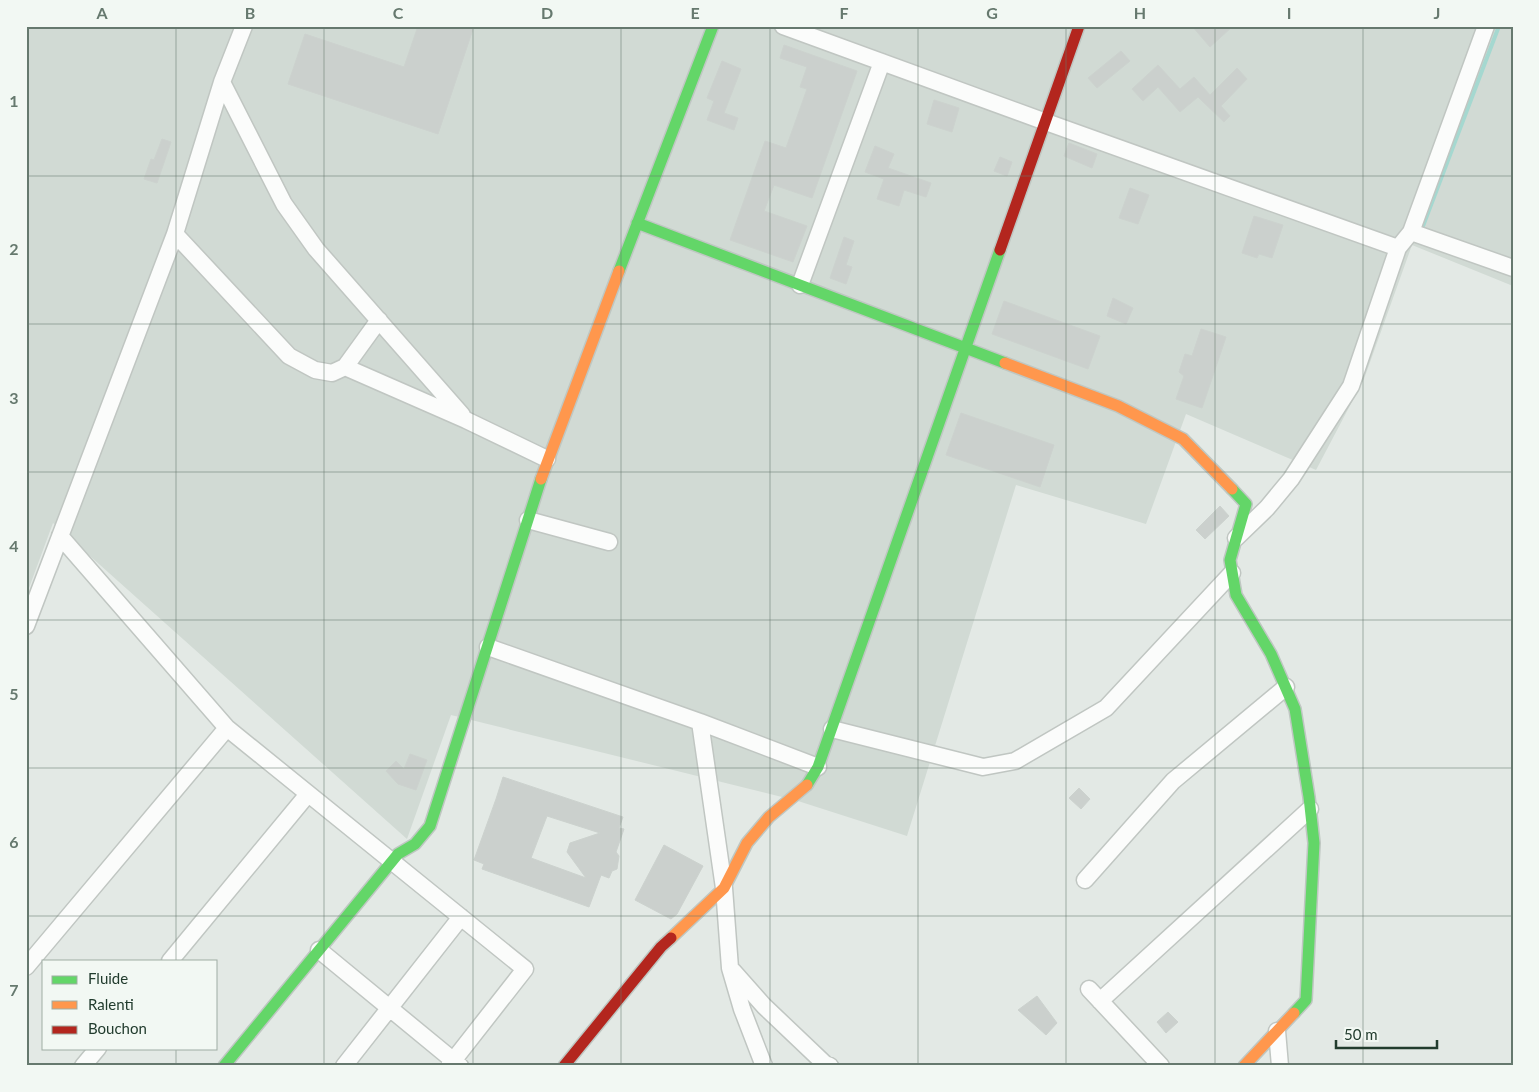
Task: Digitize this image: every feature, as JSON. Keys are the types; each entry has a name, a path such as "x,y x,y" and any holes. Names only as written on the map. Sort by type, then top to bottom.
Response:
{"street":[{"path":"26,626 175,234 222,82 244,26"},
{"path":"224,1066 398,854 415,844 430,826 547,459 713,26"},
{"path":"783,26 1398,248"},
{"path":"564,1066 661,947 724,888 747,843 769,817 806,785 818,767 1079,26"},
{"path":"1236,539 1267,508 1291,479 1351,386 1398,248 1411,232 1486,26"},
{"path":"800,285 882,62"},
{"path":"222,82 284,204 316,249 466,420"},
{"path":"637,223 1118,406 1183,439 1246,504 1230,560 1236,595 1271,654 1295,709 1314,843 1306,1000 1244,1066"},
{"path":"1411,232 1513,268"},
{"path":"175,234 289,356 315,370 332,373 345,367 379,320"},
{"path":"345,367 466,420 547,459"},
{"path":"528,520 609,542"},
{"path":"60,536 227,728 525,969 454,1064 319,950"},
{"path":"832,729 983,767 1015,761 1106,708 1232,573"},
{"path":"488,647 700,722 818,767"},
{"path":"1085,880 1173,781 1286,687"},
{"path":"700,722 724,888 730,968 742,1008 764,1066"},
{"path":"26,966 227,728"},
{"path":"171,960 308,794"},
{"path":"1100,1001 1310,809"},
{"path":"344,1066 461,917"},
{"path":"730,968 764,1006 830,1066"},
{"path":"1089,989 1160,1066"},
{"path":"1277,1031 1280,1066"},
{"path":"84,1066 96,1050"}],"shaded area":[{"path":"26,26 1513,26 1513,286 1412,245 1364,379 1316,470 1186,414 1146,524 1016,485 907,836 798,801 451,715 407,839 53,523 26,596"}],"building":[{"path":"418,26 474,26 438,134 288,84 305,34 404,67"},
{"path":"1192,26 1233,26 1210,47"},
{"path":"784,45 857,71 812,198 774,185 764,211 807,226 793,262 730,240 765,141 786,148 807,89 800,87 807,67 780,58"},
{"path":"1121,51 1130,61 1097,88 1088,78"},
{"path":"722,61 741,69 724,113 738,118 734,130 707,120 714,101 707,98"},
{"path":"1158,65 1180,89 1194,77 1210,95 1237,68 1247,79 1221,106 1230,116 1224,122 1198,97 1180,112 1158,87 1143,101 1132,89"},
{"path":"934,100 959,108 952,132 927,124"},
{"path":"162,139 171,142 157,183 144,179 151,159 154,160"},
{"path":"1069,143 1097,154 1092,168 1064,156"},
{"path":"875,146 894,154 888,168 931,183 926,197 904,190 899,206 877,199 884,179 865,172"},
{"path":"1000,157 1012,162 1007,176 994,171"},
{"path":"1130,188 1149,195 1138,224 1119,218"},
{"path":"1254,216 1283,225 1272,258 1259,254 1257,258 1242,253"},
{"path":"844,237 854,241 846,265 852,267 846,284 830,278"},
{"path":"1113,298 1133,308 1126,324 1107,316"},
{"path":"1004,301 1100,336 1088,369 992,334"},
{"path":"1201,329 1226,337 1202,408 1176,399 1184,376 1179,372 1185,354 1192,356"},
{"path":"961,413 1054,445 1040,487 946,455"},
{"path":"1220,506 1229,516 1205,539 1196,530"},
{"path":"410,754 427,760 416,790 398,784 386,771 396,761 404,769"},
{"path":"503,777 623,817 619,828 624,829 616,852 619,856 617,869 612,871 609,878 601,875 589,907 482,869 484,864 474,860","holes":["547,816 600,833 570,843 567,852 586,878 531,858"]},
{"path":"1079,788 1090,799 1081,809 1069,798"},
{"path":"664,845 703,866 677,914 671,919 635,900"},
{"path":"1037,996 1057,1023 1046,1035 1018,1010"},
{"path":"1168,1012 1178,1022 1166,1033 1157,1022"}],"waterway":[{"path":"1423,226 1499,26"}],"traffic: fast":[{"path":"619,271 713,26"},
{"path":"637,223 1005,363"},
{"path":"807,785 818,767 1000,250"},
{"path":"224,1066 398,854 415,844 430,826 541,479"},
{"path":"1232,489 1246,504 1230,560 1236,595 1271,654 1295,709 1309,797 1314,843 1306,1000 1294,1013"}],"traffic: slow":[{"path":"541,479 619,271"},
{"path":"1005,363 1118,406 1183,439 1232,489"},
{"path":"671,938 724,888 747,843 769,817 807,785"},
{"path":"1244,1066 1294,1013"}],"traffic: jam":[{"path":"1000,250 1079,26"},
{"path":"564,1066 661,947 671,938"}]}
